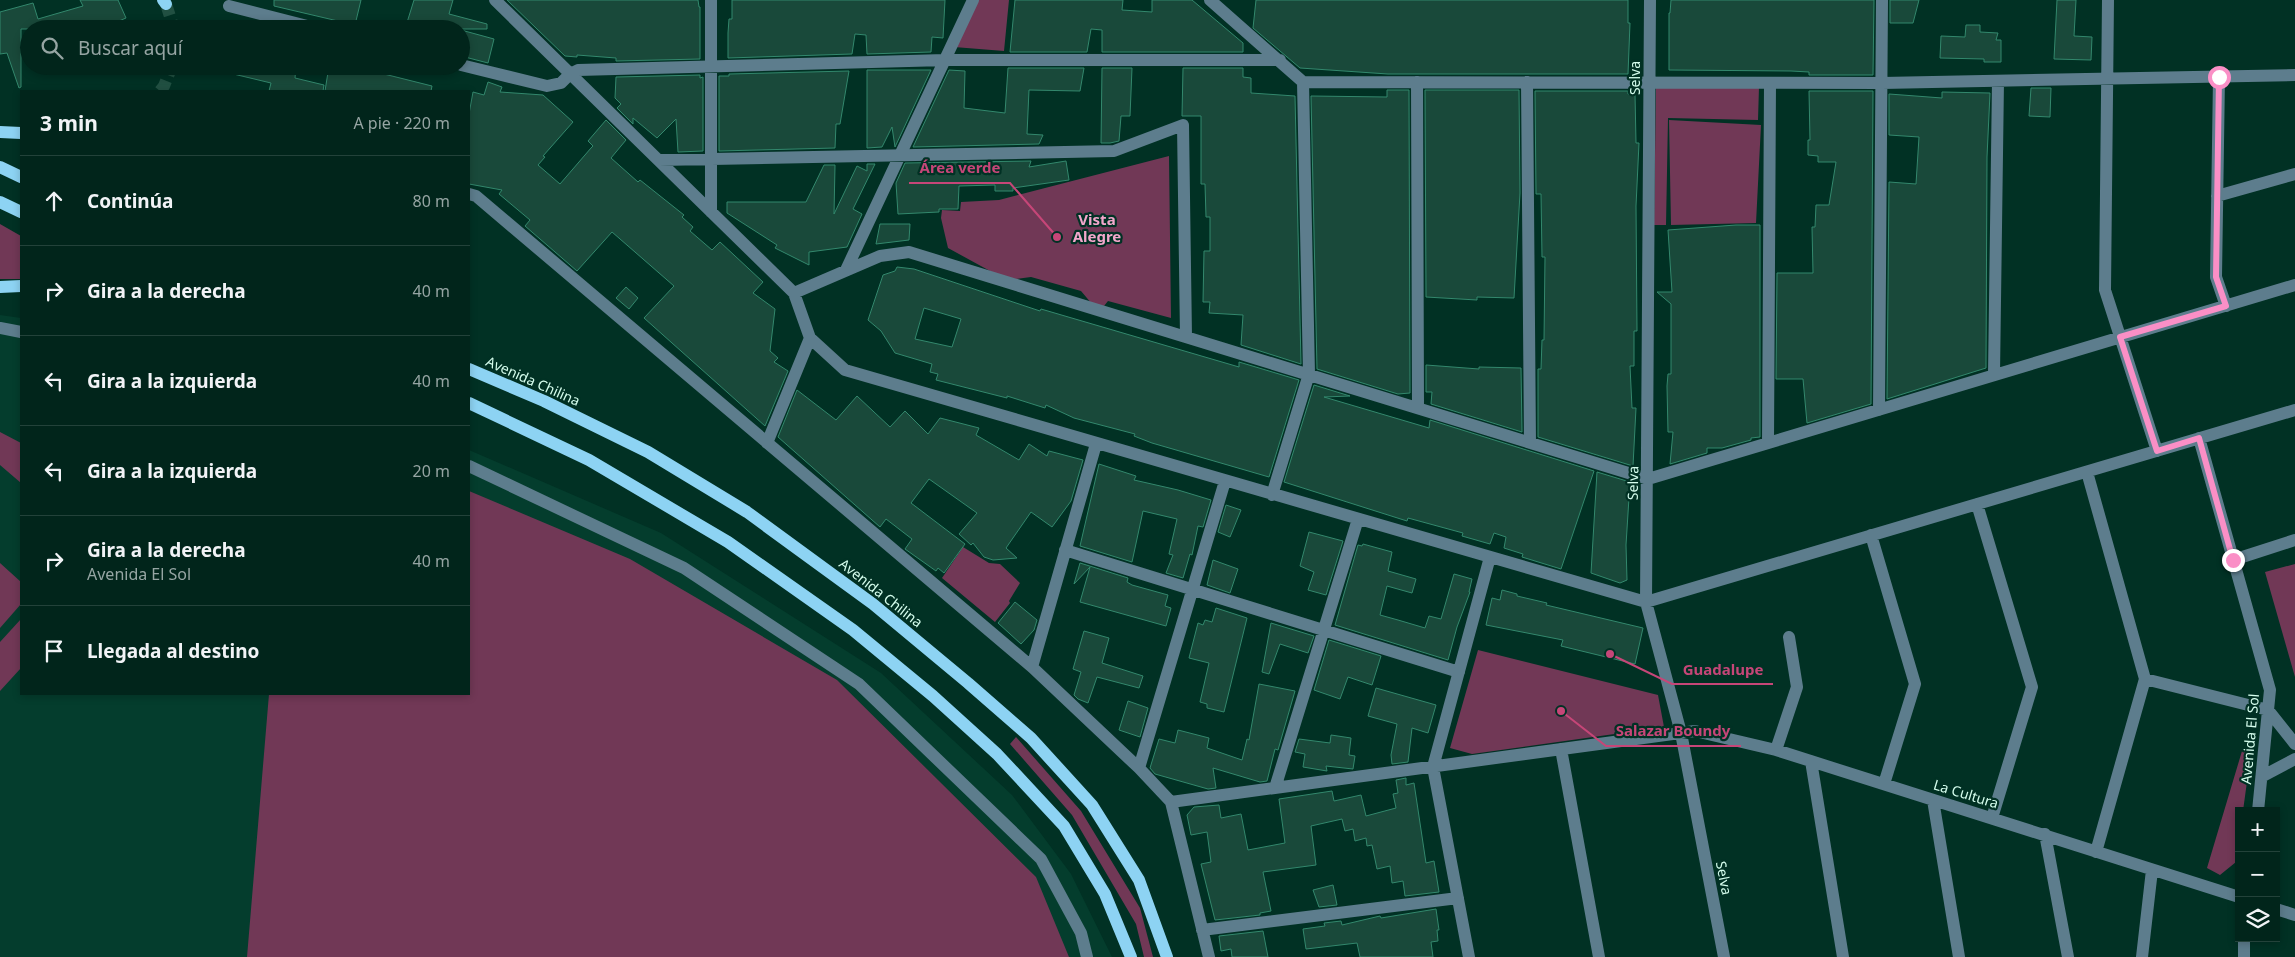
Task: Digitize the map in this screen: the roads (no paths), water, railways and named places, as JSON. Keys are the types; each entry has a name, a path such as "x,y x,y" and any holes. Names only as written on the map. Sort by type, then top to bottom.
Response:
{"main road":[{"path":"0,132 20,134"},
{"path":"0,167 20,177"},
{"path":"0,202 20,212"},
{"path":"0,287 20,286"},
{"name":"Avenida Chilina","path":"470,369 544,401 648,452 748,512 873,604 968,683 1031,738 1092,805 1139,880 1167,957"},
{"path":"470,403 590,460 728,542 852,630 933,696 997,754 1064,826 1105,894 1131,957"}],"street":[{"path":"495,0 794,293 810,338 845,370 1646,602 2295,410"},
{"path":"711,0 711,212"},
{"path":"846,270 973,0"},
{"path":"1210,0 1303,82 1882,83 2295,75"},
{"name":"Selva","path":"1650,0 1646,602 1681,733 1724,957"},
{"path":"1878,410 1882,0"},
{"path":"2108,0 2105,290 2157,451"},
{"path":"229,6 284,20"},
{"path":"470,66 547,86 560,84 570,74 578,70 712,65 945,60 1280,60"},
{"path":"2219,77 2216,277 2226,306"},
{"path":"1994,375 1998,81"},
{"path":"1272,494 1309,374 1303,82"},
{"path":"1417,82 1418,407"},
{"path":"1527,82 1530,443"},
{"path":"1768,443 1770,83"},
{"path":"659,160 1114,152 1183,125 1186,337"},
{"path":"2217,196 2295,174"},
{"path":"470,194 476,196 1032,667 1139,768 1171,802 1209,957"},
{"path":"794,293 880,256 909,252 1648,479 2295,285"},
{"path":"0,328 20,332"},
{"path":"767,443 810,338"},
{"name":"Avenida El Sol","path":"2199,438 2270,690 2259,807"},
{"path":"1032,667 1096,444"},
{"path":"470,466 684,568 859,684 1041,859 1081,932 1087,957"},
{"path":"2087,472 2146,679 2096,852"},
{"path":"1139,768 1225,481"},
{"path":"1977,504 2032,687 1992,818"},
{"path":"1275,788 1358,519"},
{"path":"1871,535 1915,684 1884,784"},
{"path":"2233,560 2295,540"},
{"path":"1065,550 1459,672"},
{"path":"1469,957 1433,767 1490,557"},
{"path":"1776,750 1797,687 1789,637"},
{"path":"2146,679 2268,710 2295,744"},
{"name":"La Cultura","path":"1171,802 1695,731 1776,750 2235,896"},
{"path":"1561,749 1599,957"},
{"path":"2263,776 2295,759"},
{"path":"1811,761 1843,957"},
{"path":"1933,800 1959,957"},
{"path":"2045,834 2068,957"},
{"path":"2142,957 2152,870"},
{"path":"1202,930 1458,898"},
{"path":"2280,910 2295,915"},
{"path":"2244,942 2244,957"}],"tunnel":[{"path":"166,4 171,20"},
{"path":"161,90 168,75"}],"place":[{"name":"Área verde","path":"1057,237"},
{"name":"Guadalupe","path":"1610,654"},
{"name":"Salazar Boundy","path":"1561,711"}],"district":[{"name":"Vista Alegre","path":"1097,228"}]}
